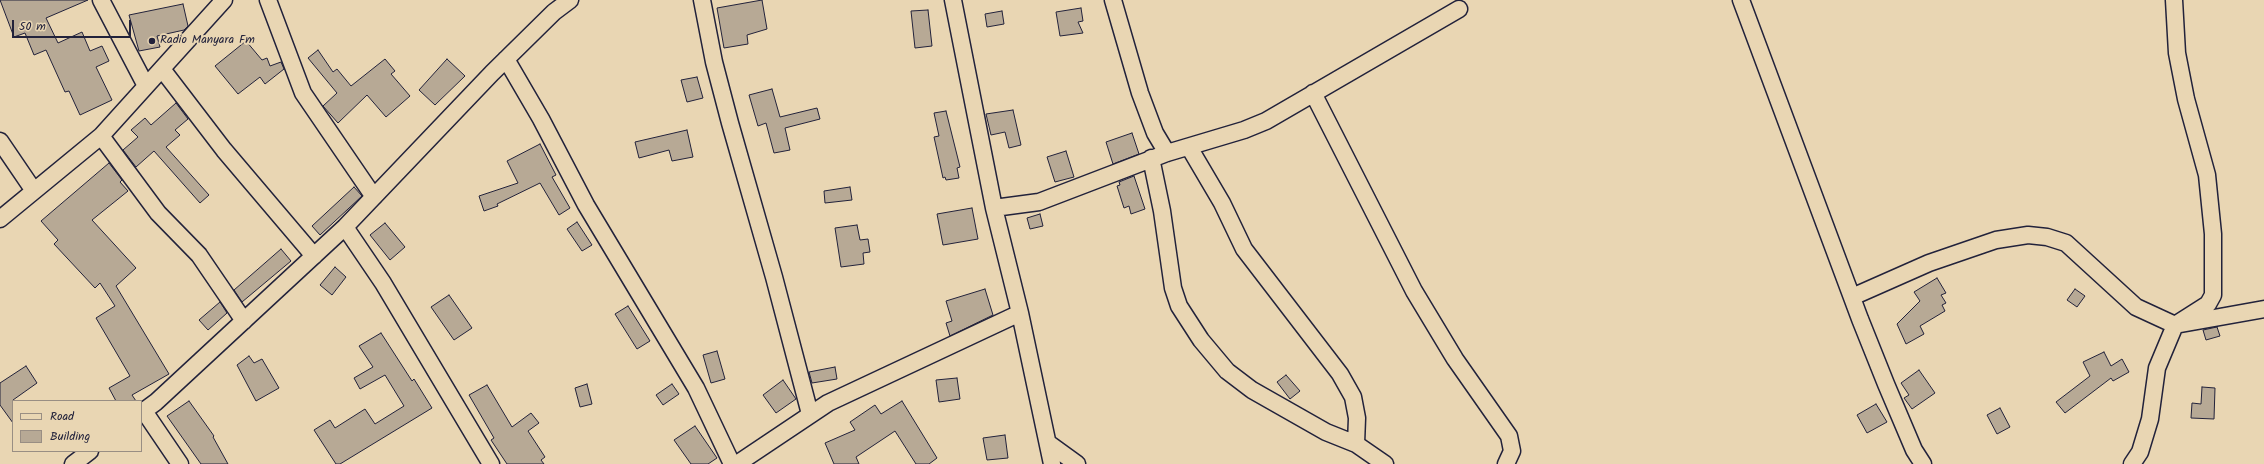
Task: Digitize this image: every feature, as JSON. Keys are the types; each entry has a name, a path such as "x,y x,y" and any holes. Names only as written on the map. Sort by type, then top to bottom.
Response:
{"street":[{"path":"101,0 146,86"},
{"path":"0,219 101,136 224,0"},
{"path":"268,0 303,92 374,197"},
{"path":"180,464 142,412 244,321 345,227 506,59 554,12 570,0"},
{"path":"702,0 714,62 774,277 810,414"},
{"path":"953,0 994,208 1020,313 1052,464"},
{"path":"1113,0 1140,93 1155,133 1167,153"},
{"path":"1741,0 1886,384 1914,450 1923,464"},
{"path":"2132,464 2140,452 2150,419 2157,368 2175,325 2208,304 2211,300 2213,234 2207,175 2186,99 2177,53 2174,0"},
{"path":"994,208 1039,202 1151,158 1266,121 1459,9"},
{"path":"506,59 541,119 586,205 696,388 738,463 828,403 1020,313"},
{"path":"162,69 224,150 314,256"},
{"path":"1313,93 1414,291 1455,359 1509,436 1512,451 1506,464"},
{"path":"101,136 158,213 199,255 244,321"},
{"path":"0,141 34,190"},
{"path":"1189,147 1222,203 1244,249 1340,374 1353,397 1357,418 1356,444"},
{"path":"1151,158 1162,211 1173,288 1179,306 1201,340 1227,371 1252,390 1326,432 1356,444 1385,464"},
{"path":"345,227 383,283 491,464"},
{"path":"1852,297 1929,263 1996,240 2028,235 2041,236 2066,243 2136,307 2175,325 2264,309"},
{"path":"1048,443 1077,464"},
{"path":"73,464 89,452"}],"building":[{"path":"0,0 88,0 46,18 58,43 82,32 90,51 102,46 109,61 96,67 112,100 80,115 69,91 65,92 46,50 34,55 25,33 14,37"},
{"path":"762,0 767,29 747,35 748,44 724,48 717,8"},
{"path":"183,4 188,26 184,30 157,36 160,47 139,51 129,15"},
{"path":"1081,8 1083,21 1078,22 1083,33 1060,36 1056,12"},
{"path":"928,10 932,46 915,48 911,11"},
{"path":"1002,11 1004,24 987,27 985,14"},
{"path":"246,41 262,60 267,58 270,66 281,62 284,69 265,84 260,77 238,94 215,66"},
{"path":"318,50 333,72 337,69 351,86 385,59 395,71 391,74 410,96 386,117 367,95 338,123 323,106 337,93 308,58"},
{"path":"447,59 465,76 435,105 419,90"},
{"path":"697,77 703,98 687,102 681,80"},
{"path":"772,89 780,117 817,108 820,119 785,128 790,150 774,153 766,123 758,126 749,95"},
{"path":"176,103 188,119 175,130 180,135 166,147 209,195 200,203 154,151 136,167 123,150 138,137 131,130 145,118 151,125"},
{"path":"1013,110 1021,145 1009,148 1005,132 991,135 986,114"},
{"path":"946,111 960,167 957,168 959,178 946,180 945,177 943,178 934,137 939,136 934,113"},
{"path":"687,130 693,157 672,161 669,150 639,158 635,142"},
{"path":"1132,133 1139,154 1113,164 1106,142"},
{"path":"540,144 556,175 552,177 570,208 559,215 540,183 497,204 498,206 484,211 479,196 518,183 507,161"},
{"path":"1066,151 1074,177 1055,182 1047,157"},
{"path":"109,163 122,180 120,182 128,191 92,220 136,268 116,286 169,374 132,395 135,400 115,400 109,388 130,376 96,318 115,306 100,283 95,288 54,244 58,240 41,221"},
{"path":"1134,176 1145,209 1131,214 1129,206 1124,208 1117,186 1120,185 1119,182"},
{"path":"354,187 362,196 320,235 312,226"},
{"path":"850,187 852,200 825,203 824,191"},
{"path":"972,208 978,239 943,245 937,214"},
{"path":"1040,214 1043,226 1030,229 1027,218"},
{"path":"577,222 592,245 582,251 567,229"},
{"path":"385,223 405,247 390,260 370,235"},
{"path":"857,225 860,240 868,239 870,252 863,253 864,264 841,267 835,228"},
{"path":"281,249 291,261 242,302 234,290"},
{"path":"335,267 346,277 332,295 320,285"},
{"path":"1937,278 1946,293 1941,295 1946,303 1942,305 1945,311 1920,326 1924,334 1906,344 1897,324 1920,301 1914,292"},
{"path":"985,289 993,315 950,336 946,323 952,321 946,301"},
{"path":"2075,289 2085,296 2077,307 2067,300"},
{"path":"449,295 472,328 454,340 431,307"},
{"path":"220,302 227,313 208,330 199,320"},
{"path":"628,306 650,341 637,349 615,314"},
{"path":"2217,327 2220,336 2206,340 2203,330"},
{"path":"381,333 412,381 414,379 432,408 340,464 336,464 314,430 330,420 335,428 365,409 375,424 404,406 385,375 360,389 354,378 373,367 359,346"},
{"path":"717,351 725,379 711,383 703,355"},
{"path":"2104,352 2111,366 2122,359 2129,372 2113,381 2111,378 2065,413 2056,402 2090,376 2083,362"},
{"path":"249,356 254,363 262,359 279,388 256,401 237,365"},
{"path":"26,366 37,383 12,400 12,422 0,405 0,383"},
{"path":"835,367 837,379 812,383 809,372"},
{"path":"1919,370 1935,393 1912,409 1904,398 1909,395 1901,383"},
{"path":"1286,375 1300,391 1290,399 1277,382"},
{"path":"957,378 960,399 939,402 936,380"},
{"path":"783,380 796,399 776,413 763,395"},
{"path":"587,384 592,404 580,407 575,388"},
{"path":"672,384 679,394 663,405 656,395"},
{"path":"487,385 512,427 531,413 539,423 528,431 545,457 541,460 544,464 507,464 491,440 494,438 469,395"},
{"path":"2202,387 2215,388 2214,419 2191,418 2192,403 2201,404"},
{"path":"189,401 214,436 213,437 228,464 201,464 167,416"},
{"path":"902,401 937,458 929,464 916,464 895,431 856,457 859,464 834,464 825,443 855,430 850,422 875,405 881,414"},
{"path":"1876,404 1887,422 1867,433 1857,415"},
{"path":"2000,408 2010,427 1997,434 1987,415"},
{"path":"695,426 717,458 708,464 691,464 674,440"},
{"path":"1005,435 1008,458 987,460 983,438"}],"place":[{"name":"Radio Manyara Fm","path":"152,41"}]}
